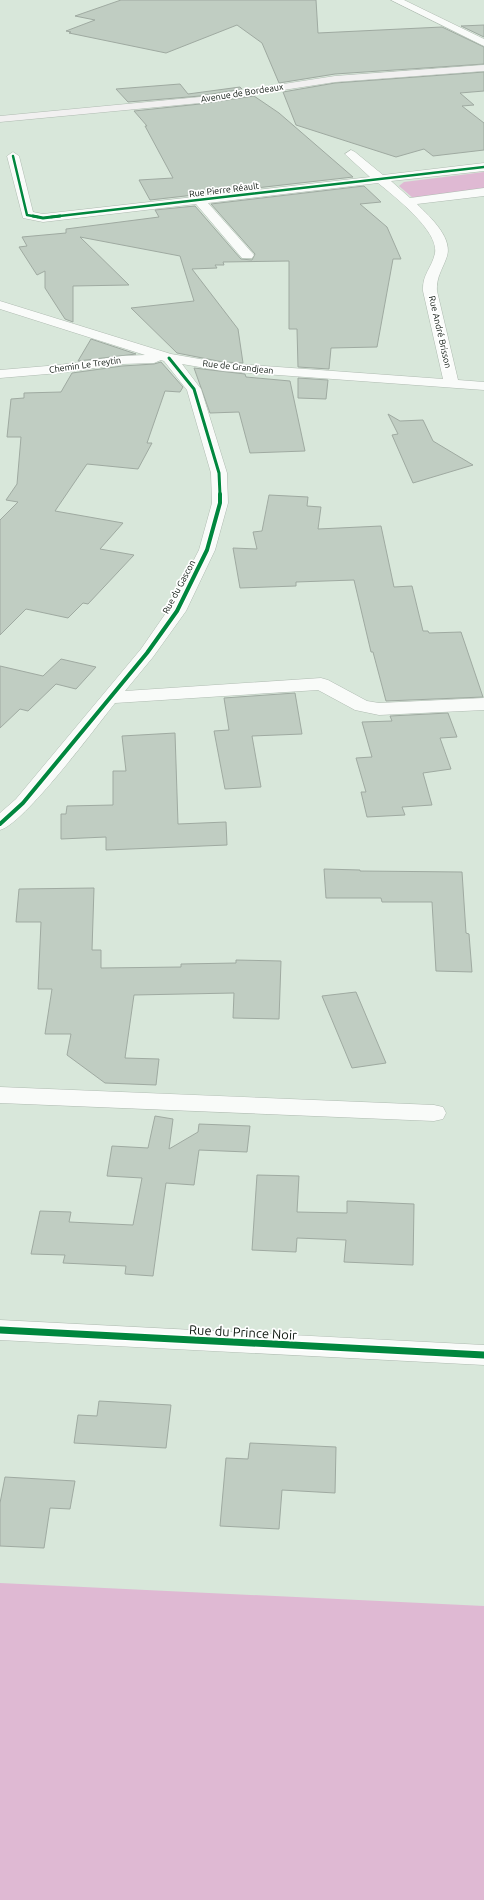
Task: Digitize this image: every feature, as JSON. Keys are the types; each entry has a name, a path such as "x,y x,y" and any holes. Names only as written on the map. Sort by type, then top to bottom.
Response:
{"main road":[{"name":"Avenue de Bordeaux","path":"0,119 200,100 335,79 484,68"}],"street":[{"path":"396,0 484,43"},
{"name":"Rue André Brisson","path":"350,154 407,202 435,230 443,252 433,269 430,288 452,384"},
{"name":"Rue Pierre Réault","path":"12,156 27,215 43,218 484,167"},
{"path":"407,202 484,192"},
{"name":"Rue Pierre Réault","path":"200,201 247,255"},
{"name":"Rue de Grandjean","path":"0,305 169,358 230,368 484,386"},
{"name":"Chemin Le Treytin","path":"0,374 59,369 122,360 169,358"},
{"name":"Rue du Gascon","path":"0,824 23,804 147,653 177,610 207,550 220,503 219,472 194,389 169,358"},
{"path":"111,698 320,684 362,706 379,709 484,704"},
{"path":"0,1095 434,1113"},
{"name":"Rue du Prince Noir","path":"0,1330 484,1355"}],"shaded area":[{"path":"484,172 484,189 413,198 399,186 404,182"},
{"path":"0,1583 484,1606 484,1900 0,1900"}],"building":[{"path":"121,0 316,0 318,33 442,27 484,47 484,64 335,74 279,83 262,43 237,25 166,53 69,33 71,32 66,31 95,20 75,16"},
{"path":"484,25 484,37 461,26"},
{"path":"484,72 484,91 460,93 474,105 462,106 484,123 484,150 433,156 424,149 396,157 296,125 283,92 335,83"},
{"path":"180,84 188,94 240,87 242,89 200,96 128,102 116,89"},
{"path":"254,96 279,113 353,177 150,200 139,180 173,178 145,126 147,126 134,111 200,104"},
{"path":"364,186 381,202 360,204 387,227 401,259 393,259 377,347 331,348 329,369 298,367 297,329 289,329 289,261 223,262 224,265 215,265 217,268 192,269 238,329 243,363 223,362 177,353 131,308 194,301 180,256 80,237 129,285 73,286 73,322 65,319 45,288 45,271 37,275 19,247 27,246 22,237 66,233 66,229 159,217 155,210 195,206 241,259 252,260 255,254 211,204"},
{"path":"91,339 136,354 78,361"},
{"path":"161,362 183,387 180,392 165,391 147,443 152,443 138,469 87,464 55,511 123,523 100,549 134,555 88,604 83,603 68,618 26,609 0,635 0,520 18,502 6,500 17,484 21,437 7,437 11,399 24,398 24,393 61,392 72,373"},
{"path":"194,368 245,374 246,377 290,381 305,451 250,453 239,412 210,413"},
{"path":"298,378 328,380 326,399 298,398"},
{"path":"388,414 400,421 423,420 433,441 473,465 413,483 392,435 398,434"},
{"path":"269,495 308,497 307,506 321,507 318,529 381,526 394,587 412,586 423,631 428,631 429,633 461,632 483,697 386,701 373,652 371,652 354,580 296,582 296,586 240,588 233,548 257,549 253,532 262,531"},
{"path":"61,659 96,667 76,689 56,684 28,711 20,709 0,728 0,666 43,676"},
{"path":"295,693 302,734 252,736 261,787 225,789 214,731 229,730 224,698"},
{"path":"448,713 457,737 440,738 451,769 423,773 432,805 402,807 405,815 367,817 361,792 366,792 356,758 372,757 362,722 392,721 390,716"},
{"path":"175,733 178,824 226,822 227,845 106,850 106,837 61,839 61,814 66,814 67,806 113,805 113,771 126,771 122,736"},
{"path":"324,869 360,871 462,872 466,933 469,934 472,972 436,971 432,902 382,902 381,898 326,898"},
{"path":"94,888 92,950 101,950 101,968 181,967 181,964 236,963 236,960 281,961 279,1019 233,1018 234,993 134,995 125,1058 159,1059 156,1085 105,1083 67,1055 71,1034 45,1034 52,989 38,989 41,922 16,922 19,889"},
{"path":"356,992 386,1063 352,1068 322,996"},
{"path":"155,1116 173,1119 169,1149 198,1132 199,1124 250,1126 247,1152 199,1150 194,1185 166,1183 153,1276 125,1274 126,1266 63,1263 65,1255 31,1254 40,1211 71,1212 69,1222 133,1225 142,1178 107,1176 112,1146 148,1148"},
{"path":"257,1175 299,1176 297,1212 347,1213 347,1201 414,1204 413,1265 344,1262 346,1240 297,1238 296,1252 252,1250"},
{"path":"99,1401 171,1405 166,1448 74,1443 78,1415 97,1416"},
{"path":"250,1443 336,1447 335,1493 282,1490 279,1529 220,1526 226,1458 248,1459"},
{"path":"5,1477 75,1481 70,1509 50,1508 44,1548 0,1546 0,1503"}],"cycle path":[{"path":"13,156 27,215 43,218 484,167"},
{"path":"0,824 23,803 147,653 177,611 207,550 220,503 219,473 194,389 169,358"},
{"path":"0,1330 484,1355"}]}
